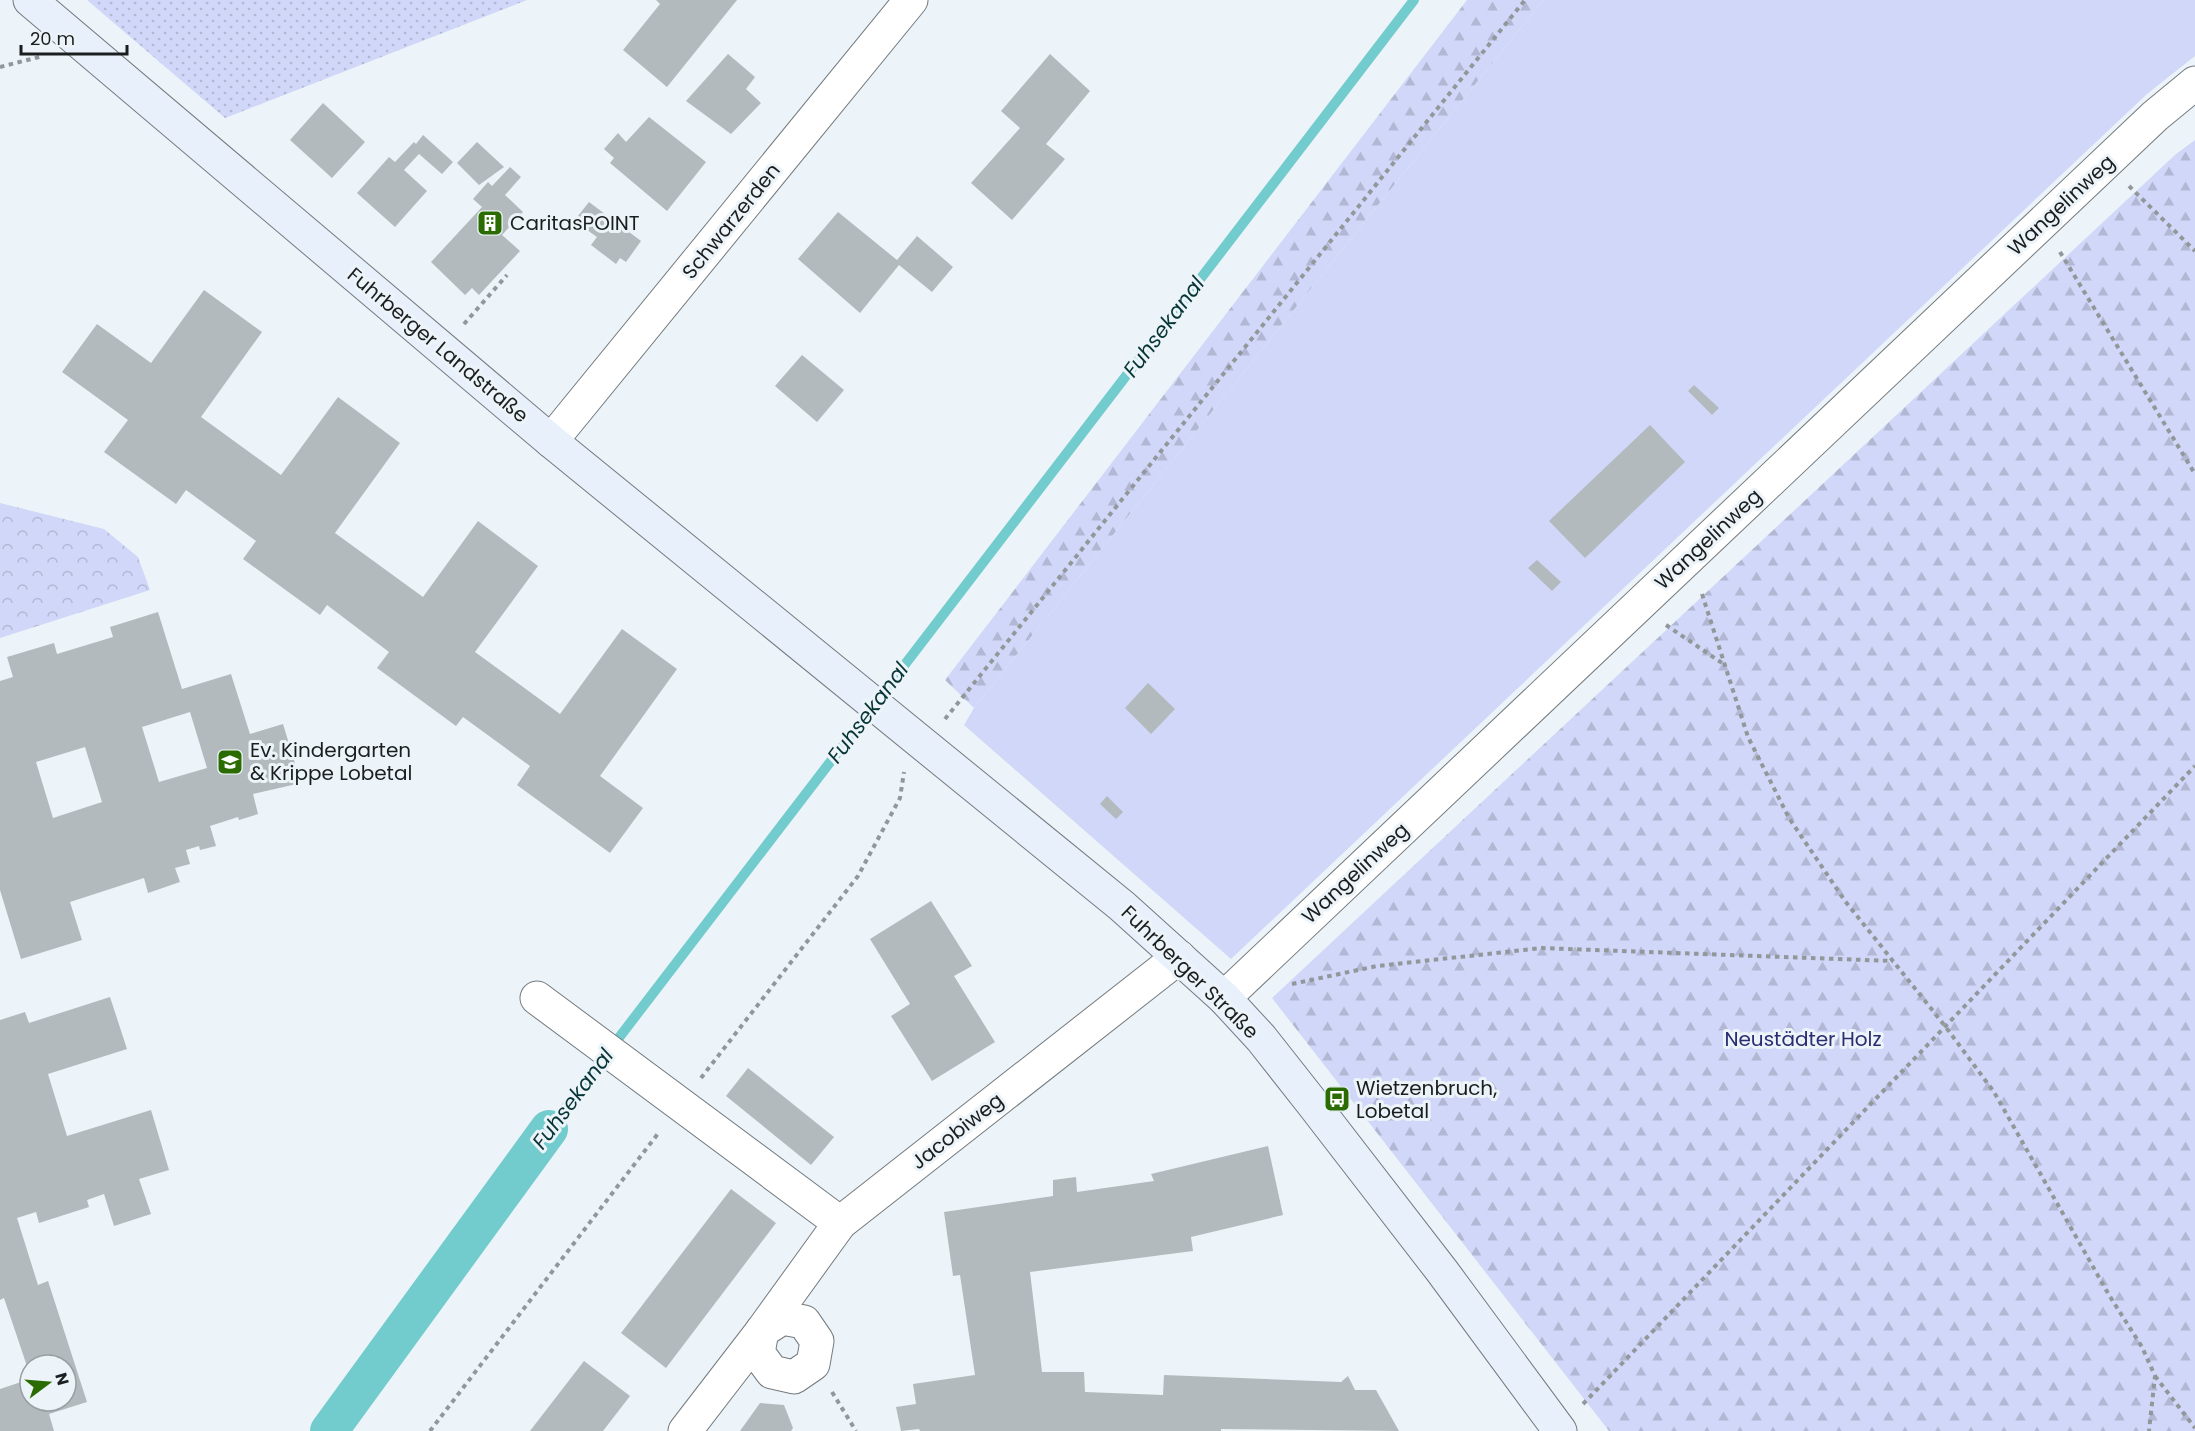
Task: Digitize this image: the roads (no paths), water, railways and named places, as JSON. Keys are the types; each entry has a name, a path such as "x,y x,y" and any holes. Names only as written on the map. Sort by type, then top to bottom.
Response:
{"main road":[{"name":"Fuhrberger Landstraße","path":"30,0 551,441 849,685"},
{"name":"Fuhrberger Straße","path":"849,685 1122,906 1224,998 1260,1038 1313,1104 1442,1271 1559,1429"}],"street":[{"name":"Schwarzerden","path":"551,441 911,0"},
{"name":"Wangelinweg","path":"1224,998 2042,222 2155,116 2195,83"},
{"name":"Jacobiweg","path":"686,1431 840,1223 1179,957"},
{"path":"537,998 840,1223"},
{"name":"Jacobiweg","path":"782,1318 804,1322 817,1341 813,1364 794,1377 772,1372 758,1353 762,1331 782,1318"}],"waterway":[{"name":"Fuhsekanal","path":"549,1129 1414,0"},
{"name":"Fuhsekanal","path":"329,1431 549,1129"}],"place":[{"name":"CaritasPOINT","path":"490,223"},
{"name":"Ev. Kindergarten & Krippe Lobetal","path":"230,762"},
{"name":"Wietzenbruch, Lobetal","path":"1337,1099"}],"park label":[{"name":"Neustädter Holz","path":"1803,1039"}]}
